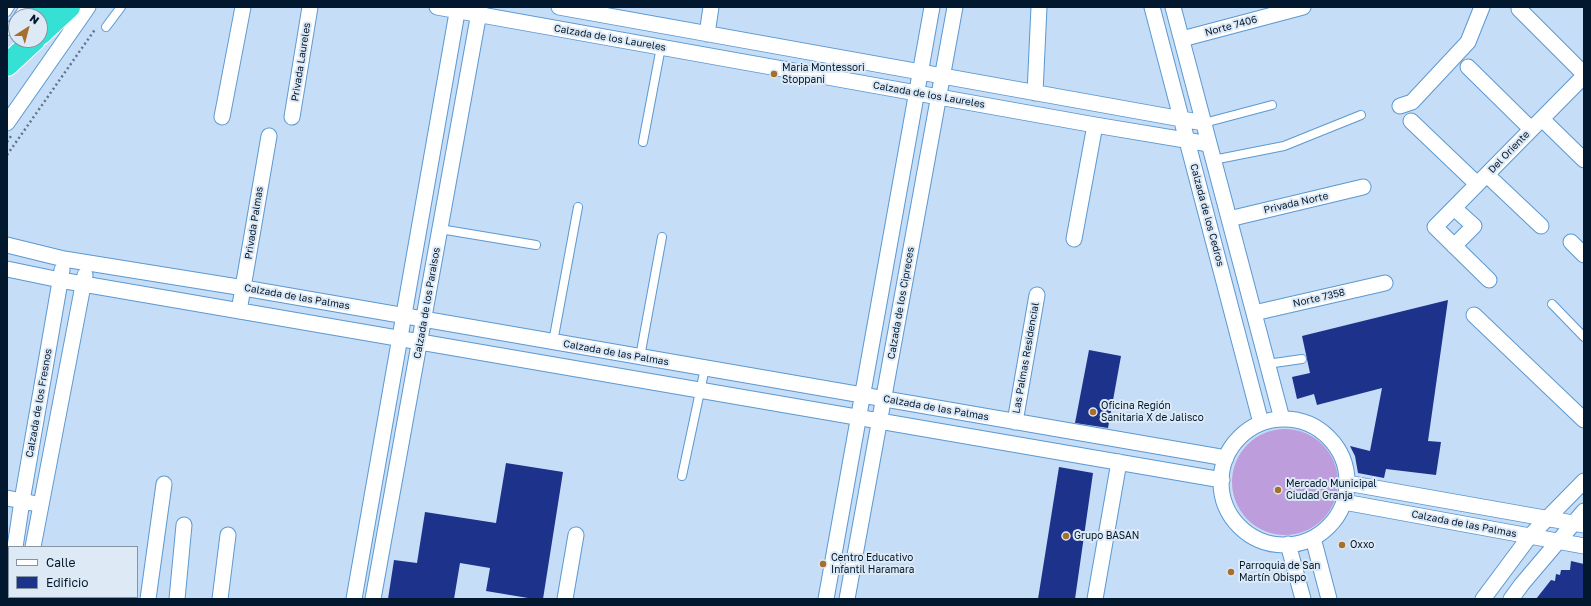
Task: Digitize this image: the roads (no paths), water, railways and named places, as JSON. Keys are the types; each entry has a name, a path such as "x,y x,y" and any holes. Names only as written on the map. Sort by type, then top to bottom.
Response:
{"highway":[{"path":"48,27 69,7"},
{"path":"7,61 16,48"},
{"path":"7,65 25,48"}],"street":[{"path":"8,121 88,7"},
{"path":"222,117 243,7"},
{"name":"Privada Laureles","path":"292,118 310,7"},
{"name":"Calzada de los Laureles","path":"437,7 480,11 633,42 1209,144"},
{"name":"Calzada de los Laureles","path":"559,7 1204,123"},
{"path":"707,34 711,7"},
{"path":"826,599 932,7"},
{"name":"Calzada de los Cipreces","path":"847,599 955,7"},
{"path":"1035,93 1039,7"},
{"name":"Calzada de los Cedros","path":"1152,7 1261,423"},
{"name":"Calzada de los Cedros","path":"1173,7 1282,419"},
{"name":"Norte 7406","path":"1182,39 1303,7"},
{"path":"1400,106 1412,102 1468,42 1482,7"},
{"name":"Calzada de los Paraisos","path":"354,599 457,9"},
{"path":"1519,10 1584,75"},
{"name":"Calzada de los Paraisos","path":"373,599 480,11"},
{"path":"633,42 636,21"},
{"path":"1168,66 1187,58"},
{"path":"1468,67 1531,129"},
{"name":"Del Oriente","path":"1454,246 1435,227 1584,75"},
{"path":"1058,118 1062,98"},
{"path":"1542,119 1584,160"},
{"path":"1412,121 1541,226"},
{"path":"1074,239 1096,125"},
{"name":"Privada Palmas","path":"239,310 269,136"},
{"name":"Privada Norte","path":"1229,219 1363,187"},
{"path":"1454,208 1474,226 1454,246 1489,280"},
{"path":"1571,242 1584,254"},
{"name":"Calzada de las Palmas","path":"7,245 64,259 244,288 1226,458"},
{"name":"Calzada de los Fresnos","path":"15,546 14,499 64,259"},
{"name":"Calzada de los Fresnos","path":"33,546 88,263"},
{"path":"7,269 60,280 1222,480"},
{"name":"Norte 7358","path":"1254,313 1385,283"},
{"name":"Las Palmas Residencial","path":"1015,422 1037,295"},
{"path":"1474,314 1584,420"},
{"path":"1282,419 1307,423 1328,437 1342,458 1346,470 1347,483 1344,502 1339,513 1332,523 1323,531 1313,538 1301,542 1274,544 1259,539 1246,532 1236,521 1228,509 1223,495 1222,480 1226,458 1230,449 1244,434 1261,423 1282,419"},
{"path":"1095,599 1119,462"},
{"path":"1483,599 1530,536 1584,481"},
{"name":"Calzada de las Palmas","path":"1347,483 1579,524"},
{"path":"138,597 149,599 164,484"},
{"path":"14,499 41,504"},
{"name":"Calzada de las Palmas","path":"1344,502 1584,546"},
{"path":"1511,599 1558,541 1579,524 1584,511"},
{"path":"176,599 184,525"},
{"path":"220,599 228,535"},
{"path":"566,599 576,535"},
{"path":"1313,538 1329,599"},
{"path":"1288,544 1303,599"}],"lane":[{"path":"7,12 10,7"},
{"path":"106,28 121,7"},
{"path":"643,142 661,47"},
{"path":"1204,123 1272,105"},
{"path":"1213,160 1284,146 1361,115"},
{"path":"553,342 578,207"},
{"path":"440,229 536,245"},
{"path":"640,357 662,237"},
{"path":"1552,304 1584,337"},
{"path":"1267,364 1302,359"},
{"path":"682,476 702,390 705,368"}],"place":[{"name":"Maria Montessori Stoppani","path":"774,74"},
{"name":"Oficina Región Sanitaria X de Jalisco","path":"1093,412"},
{"name":"Mercado Municipal Ciudad Granja","path":"1278,490"},
{"name":"Grupo BASAN","path":"1066,536"},
{"name":"Oxxo","path":"1342,545"},
{"name":"Centro Educativo Infantil Haramara","path":"823,564"},
{"name":"Parroquia de San Martín Obispo","path":"1231,572"}]}
